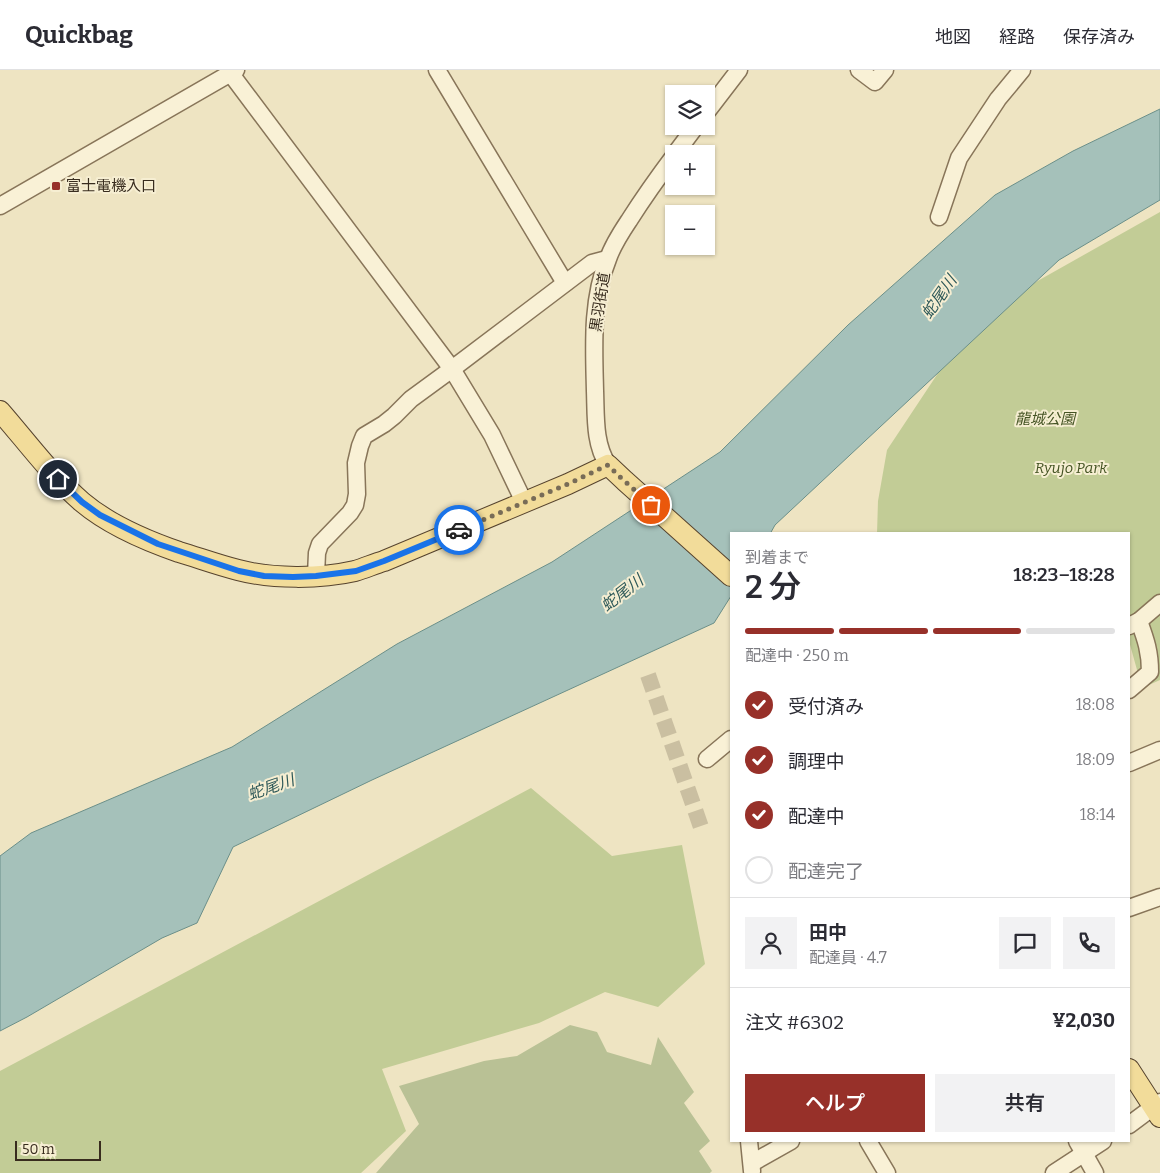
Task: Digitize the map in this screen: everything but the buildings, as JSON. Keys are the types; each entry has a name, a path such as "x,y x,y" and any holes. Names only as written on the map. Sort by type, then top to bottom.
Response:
{"main road":[{"path":"0,411 49,470 82,502 100,515 158,544 239,571 264,576 293,577 356,571 568,484 608,465 730,575"},
{"path":"1130,1071 1158,1109"}],"street":[{"path":"438,70 564,284"},
{"path":"715,102 740,70"},
{"path":"860,70 874,82 885,70"},
{"path":"939,217 959,158 998,99 1022,70"},
{"path":"0,206 232,71 452,369 492,434 524,502"},
{"name":"黒羽街道","path":"682,145 689,135"},
{"name":"黒羽街道","path":"608,465 600,449 598,434 594,363 596,304 607,259 617,238 665,167"},
{"path":"316,576 320,544 350,513 355,505 357,494 356,463 364,436 384,424 411,399 592,263 607,259"},
{"path":"1130,689 1150,672 1147,643 1134,624 1160,602"},
{"path":"708,759 730,739"},
{"path":"1130,763 1160,750"},
{"path":"1130,908 1160,897"},
{"path":"1130,1124 1158,1109"},
{"path":"749,1142 752,1168 790,1142"},
{"path":"869,1142 887,1173"},
{"path":"1054,1173 1081,1147 1099,1142"},
{"path":"1081,1147 1095,1173"}],"green space":[{"name":"龍城公園","path":"1160,212 1160,680 1142,688 1130,645 1130,532 877,532 878,501 887,450 964,334 1034,283"},
{"path":"531,788 612,856 682,845 705,964 658,1007 605,992 539,1023 382,1069 406,1131 361,1173 0,1173 0,1071"},
{"path":"570,1025 597,1032 607,1052 651,1065 658,1037 694,1092 684,1103 710,1141 699,1151 712,1171 710,1173 376,1173 419,1124 399,1086 484,1061 517,1056"}],"water":[{"name":"蛇尾川","path":"1160,109 1160,200 1059,260 775,525 771,532 730,532 730,598 714,623 372,780 233,847 197,923 162,938 0,1031 0,856 31,833 232,747 397,644 552,562 720,452 848,325 995,195 1073,151"}],"tunnel":[{"path":"648,675 702,830"}],"way so far":[{"path":"459,530 608,465 651,505"}],"place":[{"name":"富士電機入口","path":"56,186"}],"route":[{"path":"58,479 82,502 117,525 158,544 212,563 264,576 316,576 356,571 459,530"}],"park label":[{"name":"Ryujo Park","path":"1071,468"}]}
